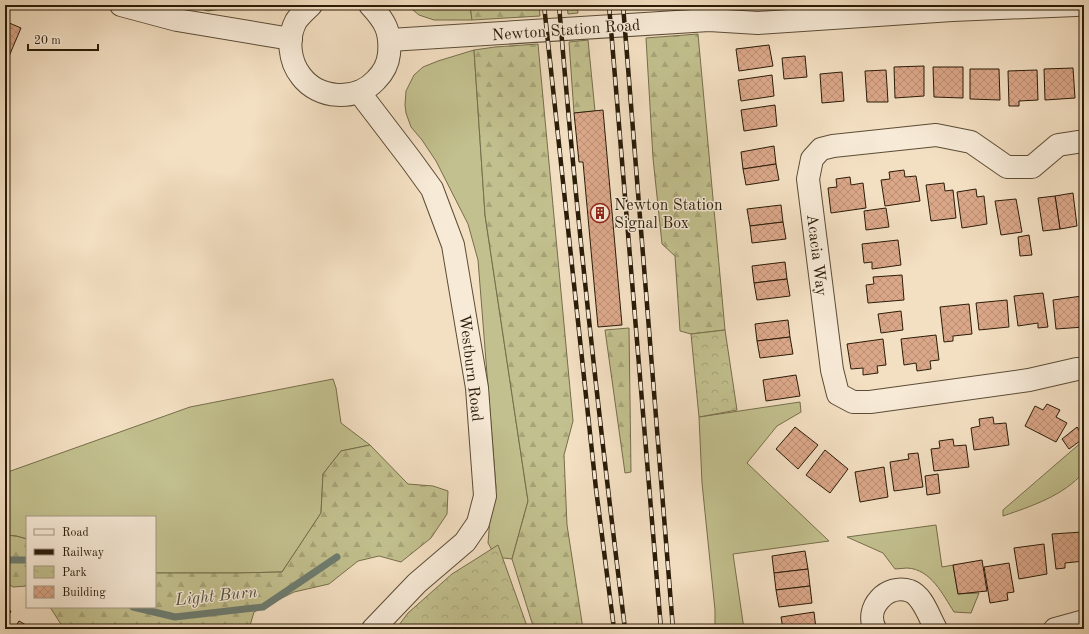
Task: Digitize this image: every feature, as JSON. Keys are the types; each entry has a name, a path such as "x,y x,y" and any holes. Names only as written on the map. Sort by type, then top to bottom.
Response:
{"street":[{"path":"121,5 177,20 291,39"},
{"path":"311,5 297,20 291,39 292,57 300,76 314,88 333,95 344,96 359,92 371,86 381,74 388,59 390,40 384,21 370,5"},
{"name":"Newton Station Road","path":"390,40 709,20 758,23 952,10 1076,5"},
{"name":"Westburn Road","path":"359,92 432,189 453,245 477,388 484,496 478,523 465,542 417,583 373,629"},
{"name":"Acacia Way","path":"1084,141 1058,145 1032,167 1008,167 970,142 936,135 833,146 820,149 812,159 808,180 832,370 838,394 853,402 870,402 1030,380 1077,369 1084,369"},
{"path":"875,629 872,624 873,608 882,596 895,590 910,591 922,600 936,629"},
{"path":"1055,629 1084,621"}],"green space":[{"path":"188,5 248,5 208,11"},
{"path":"407,5 470,5 472,20 434,20 419,15"},
{"path":"470,5 539,5 540,16 472,20"},
{"path":"567,5 577,5 578,13 568,14"},
{"path":"698,34 725,330 691,334 680,331 675,256 662,244 653,158 646,38"},
{"path":"588,40 595,111 574,113 569,42"},
{"path":"538,44 573,421 564,455 567,525 583,629 534,629 512,559 528,501 485,215 474,50"},
{"path":"474,50 485,215 528,501 512,559 496,557 488,543 490,518 496,488 478,260 468,224 436,161 411,127 405,105 406,91 414,75 423,67"},
{"path":"629,328 631,472 625,473 605,330"},
{"path":"725,330 737,410 699,417 691,334"},
{"path":"333,379 336,388 341,423 370,445 341,451 323,474 321,513 282,572 156,573 156,516 26,516 26,539 5,535 5,473 190,407"},
{"path":"800,402 801,412 777,426 747,463 829,541 733,554 744,629 715,629 715,610 702,483 699,417"},
{"path":"1084,440 1084,472 1076,480 1057,494 1003,516 1003,510"},
{"path":"370,445 408,484 433,486 448,491 447,514 431,538 401,562 379,556 358,561 329,584 294,592 254,612 249,629 64,629 51,608 156,608 156,573 282,572 321,513 323,474 341,451"},
{"path":"936,525 942,567 953,565 958,594 979,593 971,613 954,612 941,591 930,578 923,573 915,569 895,569 883,553 847,537"},
{"path":"5,535 26,539 26,586 13,587 5,582"},
{"path":"498,545 528,629 396,629 408,613 452,574"}],"building":[{"path":"7,22 21,28 7,61 5,60 5,26"},
{"path":"769,45 773,66 739,71 736,49"},
{"path":"805,56 807,77 784,79 782,58"},
{"path":"924,66 924,96 895,98 894,67"},
{"path":"933,67 963,67 963,98 934,97"},
{"path":"1073,68 1075,98 1045,100 1044,69"},
{"path":"970,69 999,69 1000,100 970,99"},
{"path":"886,70 888,102 867,102 865,71"},
{"path":"1037,70 1038,100 1019,101 1019,106 1009,106 1008,71"},
{"path":"842,72 844,101 822,103 820,74"},
{"path":"772,75 774,96 741,101 738,80"},
{"path":"775,105 777,126 744,131 741,110"},
{"name":"Newton Station Signal Box","path":"603,110 622,325 598,327 583,162 579,162 574,113"},
{"path":"774,146 776,164 743,169 741,152"},
{"path":"776,164 779,180 746,185 743,169"},
{"path":"904,170 905,177 916,176 920,201 885,206 881,180 890,179 889,172"},
{"path":"850,177 851,185 863,183 866,208 831,213 828,188 837,187 836,179"},
{"path":"944,183 945,191 953,190 956,218 931,221 926,185"},
{"path":"976,189 977,197 984,196 987,224 962,228 957,192"},
{"path":"1073,193 1077,226 1060,229 1055,196"},
{"path":"1055,196 1060,229 1043,231 1038,198"},
{"path":"1016,199 1022,232 1001,235 995,201"},
{"path":"781,205 783,222 750,226 747,209"},
{"path":"886,208 889,227 866,230 864,211"},
{"path":"783,222 786,239 752,243 750,226"},
{"path":"1029,235 1032,255 1020,256 1018,237"},
{"path":"898,240 901,265 872,269 872,262 864,263 862,244"},
{"path":"785,262 787,279 754,283 752,266"},
{"path":"902,275 904,300 868,303 866,285 874,284 873,277"},
{"path":"787,279 790,296 757,300 754,283"},
{"path":"1043,293 1048,327 1038,328 1038,323 1018,326 1014,296"},
{"path":"1082,296 1084,327 1056,329 1053,300"},
{"path":"1007,300 1009,327 979,330 976,303"},
{"path":"969,304 972,334 953,336 953,341 944,342 940,307"},
{"path":"901,311 903,330 881,333 878,314"},
{"path":"788,320 790,337 757,341 755,324"},
{"path":"936,335 939,360 930,361 931,369 917,371 916,363 904,365 901,339"},
{"path":"790,337 793,354 760,358 757,341"},
{"path":"883,339 886,365 877,366 878,373 863,375 863,368 851,369 847,344"},
{"path":"796,375 800,396 766,401 763,380"},
{"path":"1047,404 1060,410 1056,417 1067,423 1056,442 1025,426 1035,406 1043,410"},
{"path":"993,417 994,424 1006,423 1009,445 974,450 971,428 980,426 979,419"},
{"path":"795,427 818,445 798,469 776,449"},
{"path":"1077,427 1084,438 1069,449 1062,439"},
{"path":"953,439 954,446 966,445 969,467 934,471 931,449 940,448 939,441"},
{"path":"825,450 848,469 830,493 806,475"},
{"path":"918,453 923,487 894,491 890,462 909,459 908,454"},
{"path":"884,467 888,497 860,502 855,472"},
{"path":"938,474 940,493 927,495 925,476"},
{"path":"1082,532 1084,561 1065,563 1065,568 1056,569 1052,534"},
{"path":"1044,544 1047,574 1019,579 1014,548"},
{"path":"805,551 808,569 774,573 772,556"},
{"path":"982,560 987,591 958,594 953,565"},
{"path":"1009,563 1014,592 1007,593 1008,600 990,603 984,567"},
{"path":"808,569 810,586 776,590 774,573"},
{"path":"810,586 812,603 779,607 776,590"},
{"path":"5,608 11,611 5,622"},
{"path":"814,612 816,629 783,629 781,617"},
{"path":"19,621 33,629 14,629"}],"waterway":[{"name":"Light Burn","path":"137,608 175,617 263,607 337,557"},
{"name":"Light Burn","path":"5,560 26,560"}],"railway":[{"path":"544,5 596,489 614,629"},
{"path":"559,5 589,317 625,629"},
{"path":"609,5 661,629"},
{"path":"623,5 673,629"}],"place":[{"name":"Newton Station Signal Box","path":"600,213"}]}
